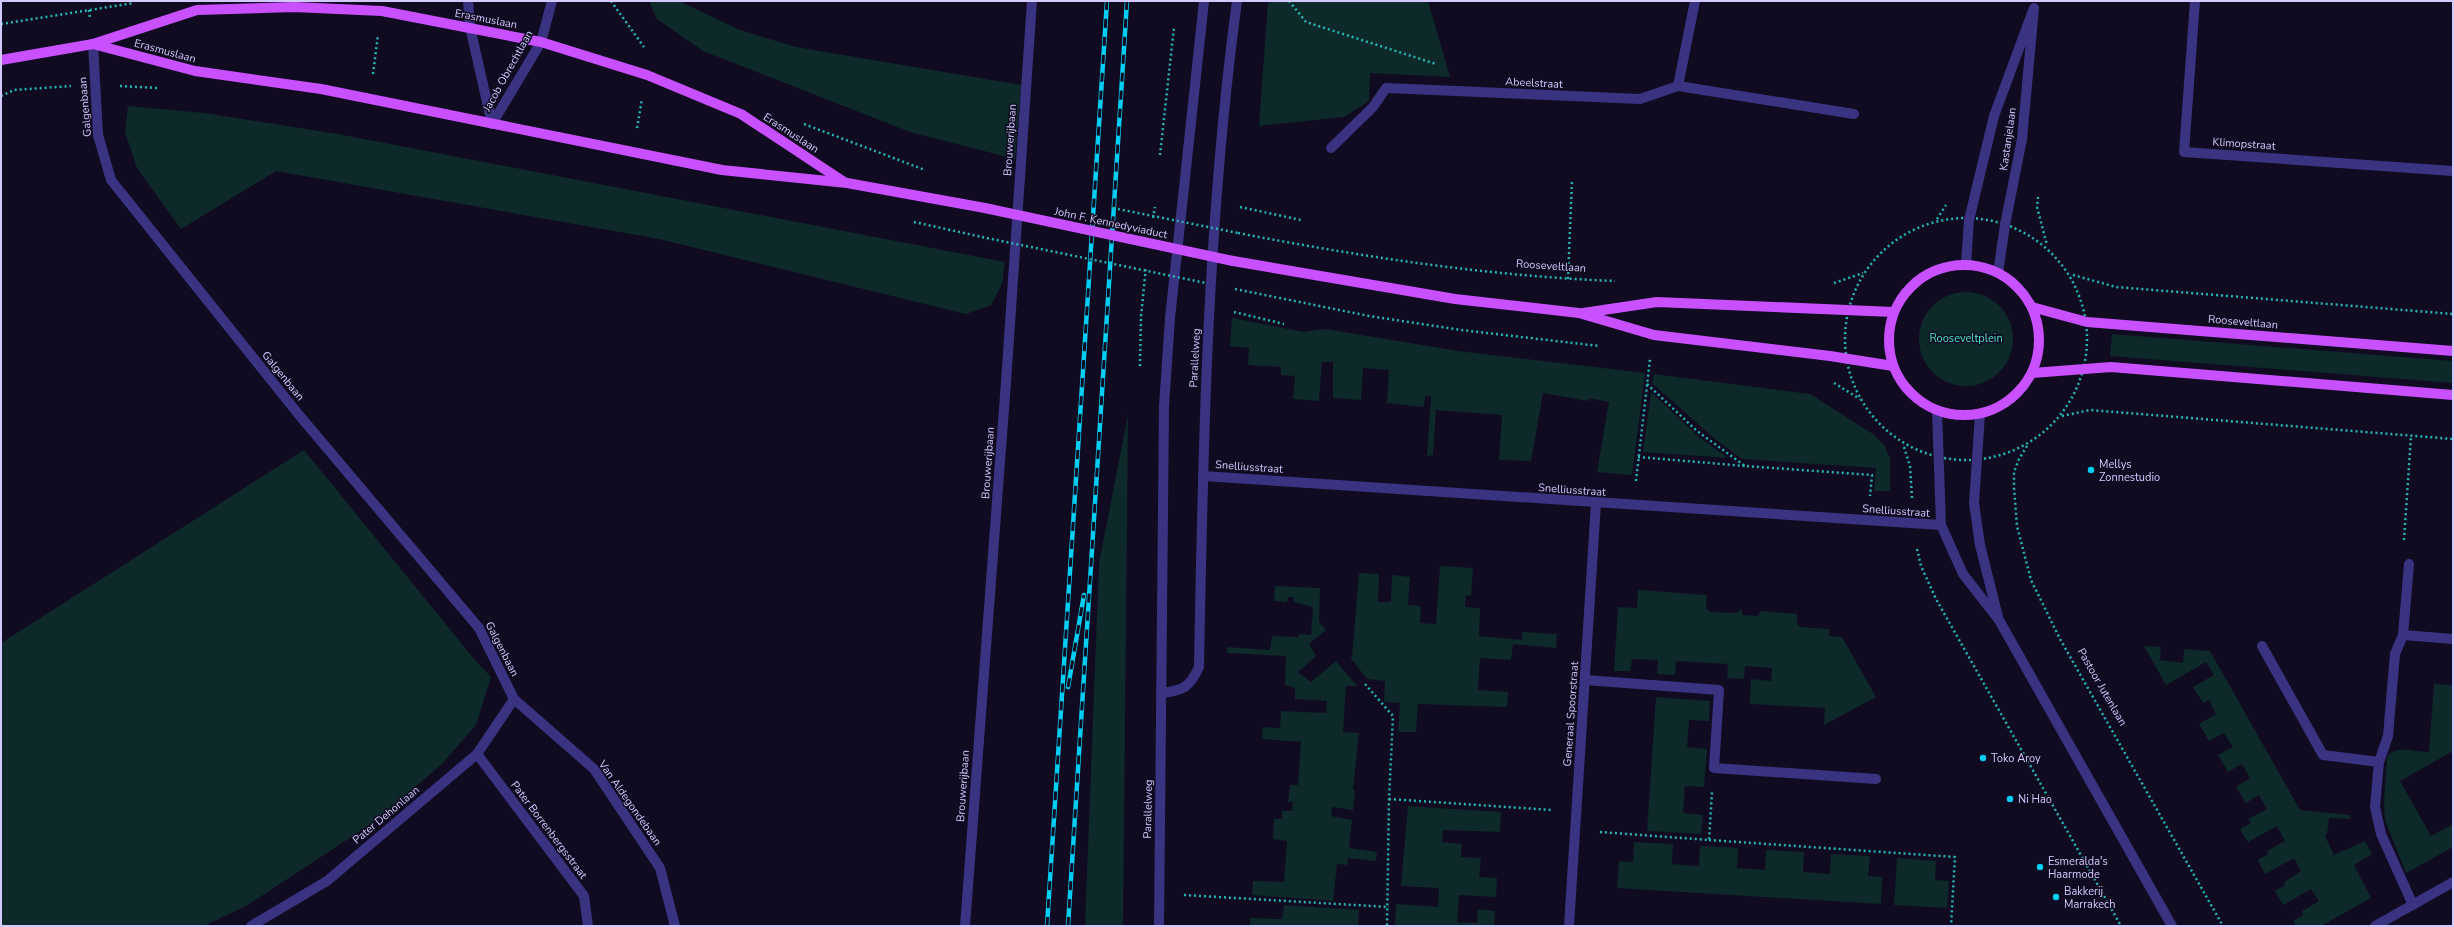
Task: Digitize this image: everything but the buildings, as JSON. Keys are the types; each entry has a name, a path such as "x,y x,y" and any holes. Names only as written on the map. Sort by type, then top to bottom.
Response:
{"main road":[{"name":"Erasmuslaan","path":"1,60 93,44 197,10 294,8 382,11 541,42 647,75 741,114 847,183"},
{"name":"Erasmuslaan","path":"93,44 195,71 321,90 722,170 847,183 985,208"},
{"name":"John F. Kennedyviaduct","path":"985,208 1233,261 1455,300 1579,313"},
{"path":"1966,264 1998,272 2024,293 2032,307 2039,329 2039,344 2032,373 2019,392 2001,405 1980,414 1958,415 1938,410 1923,403 1910,393 1900,381 1893,366 1888,339 1893,312 1906,292 1930,272 1947,266 1966,264"},
{"path":"1579,313 1657,302 1850,312 1893,312"},
{"name":"Rooseveltlaan","path":"2032,307 2087,322 2453,351"},
{"path":"1579,313 1654,335 1847,358 1893,366"},
{"path":"2032,373 2111,367 2453,395"}],"street":[{"name":"Jacob Obrechtlaan","path":"468,1 470,27 492,124"},
{"name":"Jacob Obrechtlaan","path":"492,124 541,42 552,1"},
{"name":"Brouwerijbaan","path":"964,926 1006,382 1032,1"},
{"name":"Parallelweg","path":"1159,926 1161,693 1167,362 1183,188 1204,1"},
{"name":"Parallelweg","path":"1161,693 1182,689 1192,681 1199,666 1203,476 1210,307 1216,202 1237,1"},
{"path":"1678,86 1695,1"},
{"name":"Klimopstraat","path":"2195,1 2184,152 2453,171"},
{"name":"Kastanjelaan","path":"1966,264 1968,220 1994,116 2035,5"},
{"name":"Kastanjelaan","path":"1998,272 2005,225 2022,139 2035,5"},
{"name":"Galgenbaan","path":"93,44 98,135 111,180 299,416 479,628 514,699"},
{"name":"Abeelstraat","path":"1332,148 1373,107 1386,88 1640,99 1678,86 1854,114"},
{"path":"1938,410 1938,459 1941,525 1963,574 1998,620 2172,926"},
{"path":"1980,414 1974,503 1980,545 1998,620"},
{"name":"Snelliusstraat","path":"1203,476 1635,506 1941,525"},
{"name":"Generaal Spoorstraat","path":"1569,926 1596,503"},
{"path":"2409,564 2403,635 2395,654 2388,736 2379,762 2375,798 2376,820 2388,852 2413,905"},
{"path":"2403,635 2453,639"},
{"path":"2262,646 2323,755 2379,762"},
{"path":"1585,680 1719,690 1714,768 1876,779"},
{"name":"Pater Dehonlaan","path":"251,926 327,881 477,754 514,699"},
{"name":"Van Aldegondebaan","path":"514,699 594,769 660,868 675,926"},
{"name":"Pater Borrenbergsstraat","path":"477,754 584,896 588,926"},
{"path":"2375,926 2453,882"}],"path":[{"path":"611,1 650,55 632,153"},
{"path":"1289,1 1306,22 1438,64 1445,91"},
{"path":"1,24 136,3"},
{"path":"370,100 382,11"},
{"path":"1,96 14,90 94,84"},
{"name":"Erasmuslaan","path":"799,121 930,171"},
{"path":"1568,280 1572,180"},
{"path":"1216,202 1301,220"},
{"name":"John F. Kennedyviaduct","path":"1107,207 1238,233"},
{"path":"2061,417 2074,393 2083,368 2087,322 2073,276 2047,245 2005,225 1968,220 1936,219 1907,232 1880,253 1863,272 1850,312 1847,358 1853,382 1861,400 1874,418 1904,446 1938,459 1976,462 2003,455 2027,446 2061,417 2076,411 2095,410 2453,439"},
{"name":"Rooseveltlaan","path":"1238,233 1434,266 1568,280 1622,282"},
{"path":"982,237 1213,284"},
{"path":"1828,285 1863,272"},
{"path":"2073,276 2116,287 2453,314"},
{"path":"1228,287 1289,300 1461,330 1604,347"},
{"path":"1210,307 1284,324"},
{"path":"1635,506 1638,457 1651,353"},
{"path":"1832,382 1861,400"},
{"path":"1647,384 1698,430 1745,466"},
{"path":"2403,536 2411,436"},
{"path":"1904,446 1911,476 1911,524 1921,566 1936,598 2121,926"},
{"name":"Pastoor Jutenlaan","path":"2027,446 2019,459 2014,472 2014,488 2017,526 2032,580 2060,639 2223,926"},
{"path":"1638,457 1872,475 1870,501"},
{"path":"1365,684 1393,716 1389,799 1389,907 1387,926"},
{"path":"1709,840 1714,768"},
{"path":"1389,799 1577,811"},
{"path":"1575,831 1955,857 1951,926"},
{"path":"1159,894 1389,907"}],"green space":[{"path":"649,1 679,1 740,30 796,47 1021,85 1015,159 910,132 703,51 657,19"},
{"path":"1268,1 1428,1 1450,77 1370,73 1369,101 1344,117 1259,126"},
{"path":"128,106 204,113 338,134 1005,262 1002,284 991,305 966,314 659,239 276,171 181,229 137,168 125,132"},
{"name":"Rooseveltplein","path":"1966,292 1984,296 1999,306 2009,321 2013,339 2009,357 1999,372 1984,382 1966,386 1948,382 1933,372 1923,357 1919,339 1923,321 1933,306 1948,296"},
{"path":"1232,318 1304,332 1325,329 1458,351 1645,373 1632,475 1597,472 1609,402 1589,398 1588,401 1543,393 1531,461 1499,460 1502,415 1436,410 1433,455 1427,456 1431,396 1425,396 1424,407 1387,403 1389,370 1363,368 1361,400 1333,398 1333,362 1322,362 1319,401 1293,399 1295,376 1281,375 1281,367 1248,365 1249,348 1230,346"},
{"path":"2112,334 2453,361 2453,383 2110,356"},
{"path":"1654,374 1810,394 1873,434 1884,445 1890,458 1890,491 1874,491 1876,468 1742,459 1715,439 1652,383"},
{"path":"1651,392 1699,437 1728,458 1643,452"},
{"path":"1128,415 1123,926 1085,926 1099,563"},
{"path":"304,450 475,660 491,677 476,725 442,764 377,820 248,905 204,926 1,926 1,643"},
{"path":"1440,566 1473,568 1471,596 1466,595 1465,607 1480,608 1479,636 1522,640 1522,632 1557,634 1556,648 1513,644 1511,660 1480,658 1478,690 1508,692 1507,707 1418,704 1416,732 1398,732 1400,703 1384,702 1385,681 1367,679 1350,657 1352,657 1359,573 1379,574 1378,602 1391,602 1392,575 1410,577 1408,605 1421,606 1420,623 1436,624"},
{"path":"1275,586 1320,588 1319,622 1326,630 1309,644 1316,656 1298,672 1311,682 1336,661 1357,686 1346,686 1343,732 1359,733 1353,789 1355,790 1353,810 1332,807 1331,816 1352,820 1349,848 1377,852 1376,861 1348,858 1347,865 1337,864 1333,901 1252,895 1253,881 1284,882 1287,841 1273,839 1274,819 1282,819 1282,811 1292,811 1293,802 1288,802 1290,785 1298,785 1301,742 1262,739 1263,727 1280,728 1281,711 1326,713 1327,701 1295,699 1295,688 1285,685 1286,656 1227,653 1227,647 1270,650 1272,636 1299,637 1299,634 1311,635 1313,607 1294,602 1294,597 1288,597 1287,602 1274,601"},
{"path":"1638,590 1707,595 1706,607 1710,612 1736,613 1741,609 1743,615 1758,616 1761,611 1797,614 1797,623 1800,627 1829,629 1829,636 1842,637 1876,697 1824,725 1825,708 1750,704 1751,679 1771,681 1772,668 1745,666 1744,679 1727,678 1728,664 1676,661 1675,675 1657,674 1658,660 1632,659 1630,671 1614,671 1618,607 1637,608"},
{"path":"2144,646 2161,647 2160,660 2183,663 2184,649 2210,651 2300,810 2350,815 2350,819 2329,818 2327,834 2325,836 2334,855 2365,841 2372,854 2354,865 2371,898 2321,926 2296,926 2293,921 2303,915 2302,911 2319,901 2311,889 2283,905 2275,891 2285,885 2284,882 2301,871 2294,858 2265,874 2258,860 2268,854 2267,851 2285,841 2277,826 2248,842 2240,829 2251,823 2248,819 2267,809 2259,795 2246,803 2236,787 2250,778 2242,764 2228,772 2218,755 2233,747 2224,733 2209,741 2199,724 2216,714 2209,700 2203,703 2193,687 2214,675 2206,662 2166,685"},
{"path":"2434,684 2453,685 2453,751 2400,781 2431,836 2453,824 2453,847 2406,873 2385,820 2384,801 2387,758 2394,751 2399,750 2429,752"},
{"path":"1656,697 1710,701 1709,721 1689,720 1687,747 1707,749 1704,787 1685,786 1683,813 1703,815 1701,834 1647,831"},
{"path":"1408,806 1501,812 1500,832 1443,830 1442,842 1462,844 1461,857 1481,858 1479,877 1497,878 1496,897 1459,895 1457,922 1477,923 1478,909 1495,911 1494,926 1395,926 1396,904 1438,907 1439,888 1401,886"},
{"path":"1634,842 1673,844 1672,864 1699,866 1700,846 1738,848 1737,868 1765,870 1766,850 1804,852 1803,872 1830,874 1831,854 1870,856 1868,876 1882,877 1881,904 1617,888 1619,861 1633,862"},
{"path":"1897,858 1936,861 1935,880 1949,881 1947,908 1894,905"},
{"path":"1284,905 1359,910 1358,926 1250,926 1250,918 1282,919"}],"railway":[{"path":"1047,926 1107,1"},
{"path":"1068,926 1127,1"},
{"path":"1068,687 1084,595"}],"place":[{"name":"Mellys Zonnestudio","path":"2091,470"},
{"name":"Toko Aroy","path":"1983,758"},
{"name":"Ni Hao","path":"2010,799"},
{"name":"Esmeralda's Haarmode","path":"2040,867"},
{"name":"Bakkerij Marrakech","path":"2056,897"}]}
